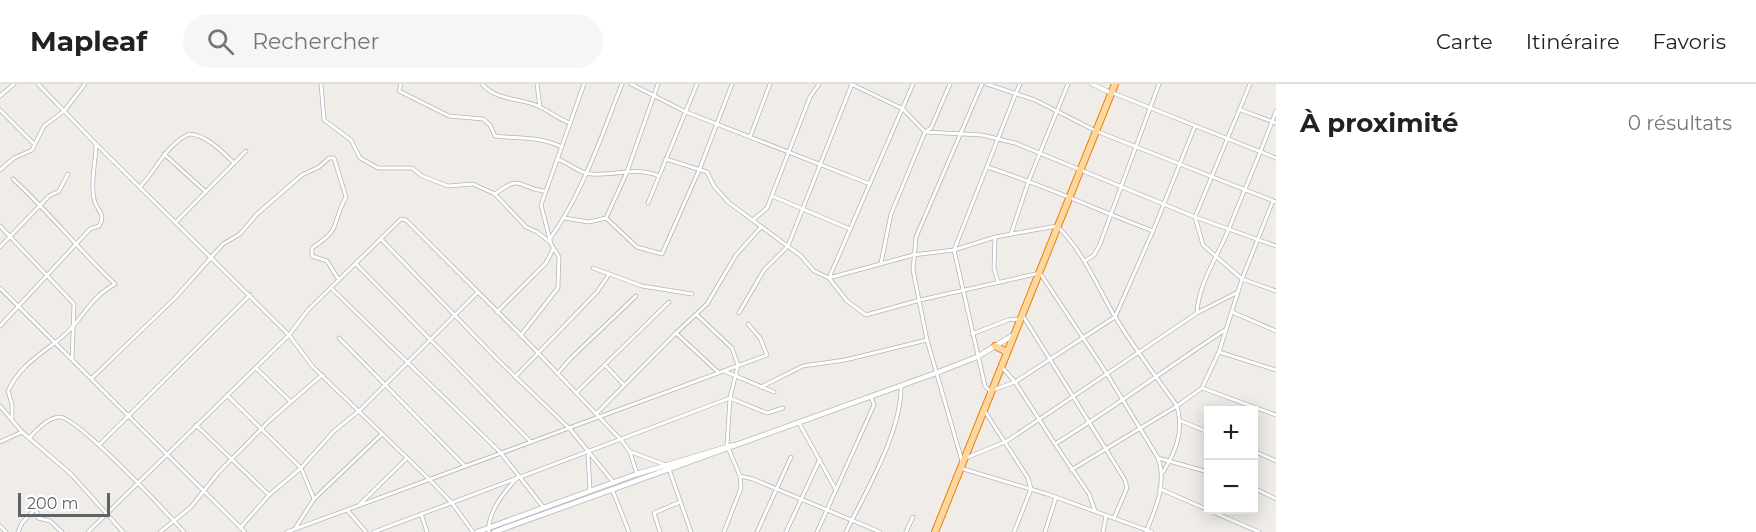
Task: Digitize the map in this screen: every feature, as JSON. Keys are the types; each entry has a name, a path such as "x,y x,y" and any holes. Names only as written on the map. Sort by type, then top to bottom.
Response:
{"highway":[{"path":"936,532 983,408 1040,273 1115,84"},
{"path":"995,346 1007,352"}],"main road":[{"path":"494,532 667,467 799,423 936,373 977,357 1015,334"},
{"path":"475,532 488,530 637,474 667,467"}],"street":[{"path":"0,96 14,84"},
{"path":"38,84 250,295 289,335 322,375 452,503 475,532"},
{"path":"321,84 324,120 351,140 360,158 378,168 412,168 422,176 448,186 473,184 495,194 526,227 550,241"},
{"path":"401,84 399,91 431,108 450,116 483,119 495,136 520,139 530,137 562,147"},
{"path":"482,84 491,94 540,107 554,118 570,123"},
{"path":"537,84 540,107"},
{"path":"521,335 558,288 559,257 550,241 541,205 544,191 584,84"},
{"path":"550,241 587,173 622,84"},
{"path":"631,84 686,112 870,184"},
{"path":"606,218 627,172 658,84"},
{"path":"648,203 697,84"},
{"path":"606,218 637,247 662,254 700,168 732,84"},
{"path":"750,137 770,84"},
{"path":"753,220 767,208 810,97 819,84"},
{"path":"739,313 764,270 788,246 851,84 903,109 925,132 998,138 1070,164 1080,172 1195,217 1276,246"},
{"path":"829,278 913,84"},
{"path":"881,263 891,214 925,132 931,128 950,84"},
{"path":"962,463 927,340 913,270 913,255 916,237 982,84"},
{"path":"987,84 1016,93 1096,131 1275,202 1257,239 1219,352 1202,388 1177,406 1071,470"},
{"path":"1020,84 954,250 971,334 985,386 990,391 1015,382 1115,317 1153,231 1195,126"},
{"path":"1011,234 1039,153 1068,84"},
{"path":"1092,84 1276,158"},
{"path":"1085,261 1094,255 1111,215 1159,84"},
{"path":"1251,84 1195,217 1203,245 1242,279 1276,291"},
{"path":"0,170 14,158 32,150 33,143 44,126 64,111 82,85"},
{"path":"0,110 33,143"},
{"path":"1240,110 1274,122"},
{"path":"1197,313 1198,301 1215,255 1229,228 1243,189 1274,122 1276,111"},
{"path":"140,187 158,167 164,154 184,136 192,134 222,151 234,164"},
{"path":"0,326 90,229 99,226 102,221 102,213 93,198 96,144"},
{"path":"176,222 246,151"},
{"path":"164,154 206,192"},
{"path":"92,378 212,259 223,244 240,234 257,214 302,175 319,167 329,158 334,158 336,172 346,196 339,209 337,226 332,235 312,248 311,252 312,256 327,261 339,280"},
{"path":"557,159 587,173 643,170 659,177"},
{"path":"666,159 707,172 714,186 728,202 788,246 814,271 829,278 847,301 866,315 920,300 1040,273 1107,374 1158,458 1163,472"},
{"path":"987,166 1029,180 1069,199 1153,231"},
{"path":"0,247 41,204 59,191 68,174"},
{"path":"12,419 12,404 8,391 15,376 74,324 94,298 115,284 75,246 41,204 13,179"},
{"path":"495,194 510,183 522,182 534,190 544,191"},
{"path":"772,196 850,229"},
{"path":"564,219 589,222 606,218"},
{"path":"88,532 135,483 256,368 289,335 308,310 402,219 406,220 472,285 477,293 577,392 622,441 630,452 637,474"},
{"path":"0,226 74,304 72,359"},
{"path":"829,278 913,255 954,250 995,237 1057,226 1069,238 1085,261 1115,317 1177,406 1181,421 1179,443 1163,472 1155,512 1146,531"},
{"path":"598,415 676,333 697,315 707,303 736,255 761,227"},
{"path":"995,237 994,268 998,282"},
{"path":"381,240 515,377 570,429 614,483"},
{"path":"497,312 546,263 554,248"},
{"path":"356,264 531,442"},
{"path":"593,268 608,276 642,286 692,294"},
{"path":"515,377 597,292 608,276"},
{"path":"0,288 20,305 244,532"},
{"path":"331,288 500,453 544,508"},
{"path":"962,463 1007,441 1073,395 1140,354 1197,313 1238,292"},
{"path":"240,528 268,495 301,468 334,431 360,410 477,293"},
{"path":"100,444 250,295"},
{"path":"558,373 571,357 636,296"},
{"path":"577,392 669,302"},
{"path":"1232,312 1276,331"},
{"path":"697,315 732,348 738,365 730,398 728,447 740,476 741,488 724,532"},
{"path":"971,334 1022,317 1107,448 1127,488 1114,518"},
{"path":"287,532 465,465 570,429 598,415 767,355 760,338 748,324"},
{"path":"1055,444 1123,401 1182,356 1227,329"},
{"path":"676,333 718,373"},
{"path":"339,338 465,465"},
{"path":"761,387 803,366 845,360 927,340"},
{"path":"1219,352 1276,370"},
{"path":"605,364 624,386"},
{"path":"1001,366 1040,418 1071,470 1089,494 1095,511"},
{"path":"256,368 290,401"},
{"path":"724,371 736,378 774,392"},
{"path":"160,532 204,492 290,401 322,375"},
{"path":"846,532 895,422 901,386"},
{"path":"1202,388 1276,415"},
{"path":"227,395 301,468 314,499"},
{"path":"817,532 874,405 871,397"},
{"path":"374,532 520,476 622,441 730,398 767,413 783,408"},
{"path":"0,406 22,432 71,474 123,532"},
{"path":"983,408 1007,441 1029,478 1031,489 1014,532"},
{"path":"29,438 44,423 61,417 100,444 184,532"},
{"path":"1181,421 1204,430"},
{"path":"799,423 836,490"},
{"path":"196,424 268,495"},
{"path":"0,442 22,432"},
{"path":"295,528 314,499 382,434"},
{"path":"630,452 667,467 691,532"},
{"path":"588,453 590,491"},
{"path":"1258,454 1276,461"},
{"path":"757,532 791,457"},
{"path":"357,506 407,458"},
{"path":"1158,458 1204,471"},
{"path":"786,532 820,459"},
{"path":"962,463 1152,532"},
{"path":"488,530 493,512 507,489 520,476"},
{"path":"740,476 828,509 879,532"},
{"path":"612,489 629,532"},
{"path":"1160,489 1259,532"},
{"path":"1258,490 1276,499"},
{"path":"1045,532 1056,497"},
{"path":"660,532 654,513 680,502"},
{"path":"18,532 36,508 38,518 50,521 63,532"},
{"path":"347,510 366,532"},
{"path":"421,514 427,532"},
{"path":"1103,532 1106,515"},
{"path":"906,532 914,516"},
{"path":"0,526 6,532"}]}
